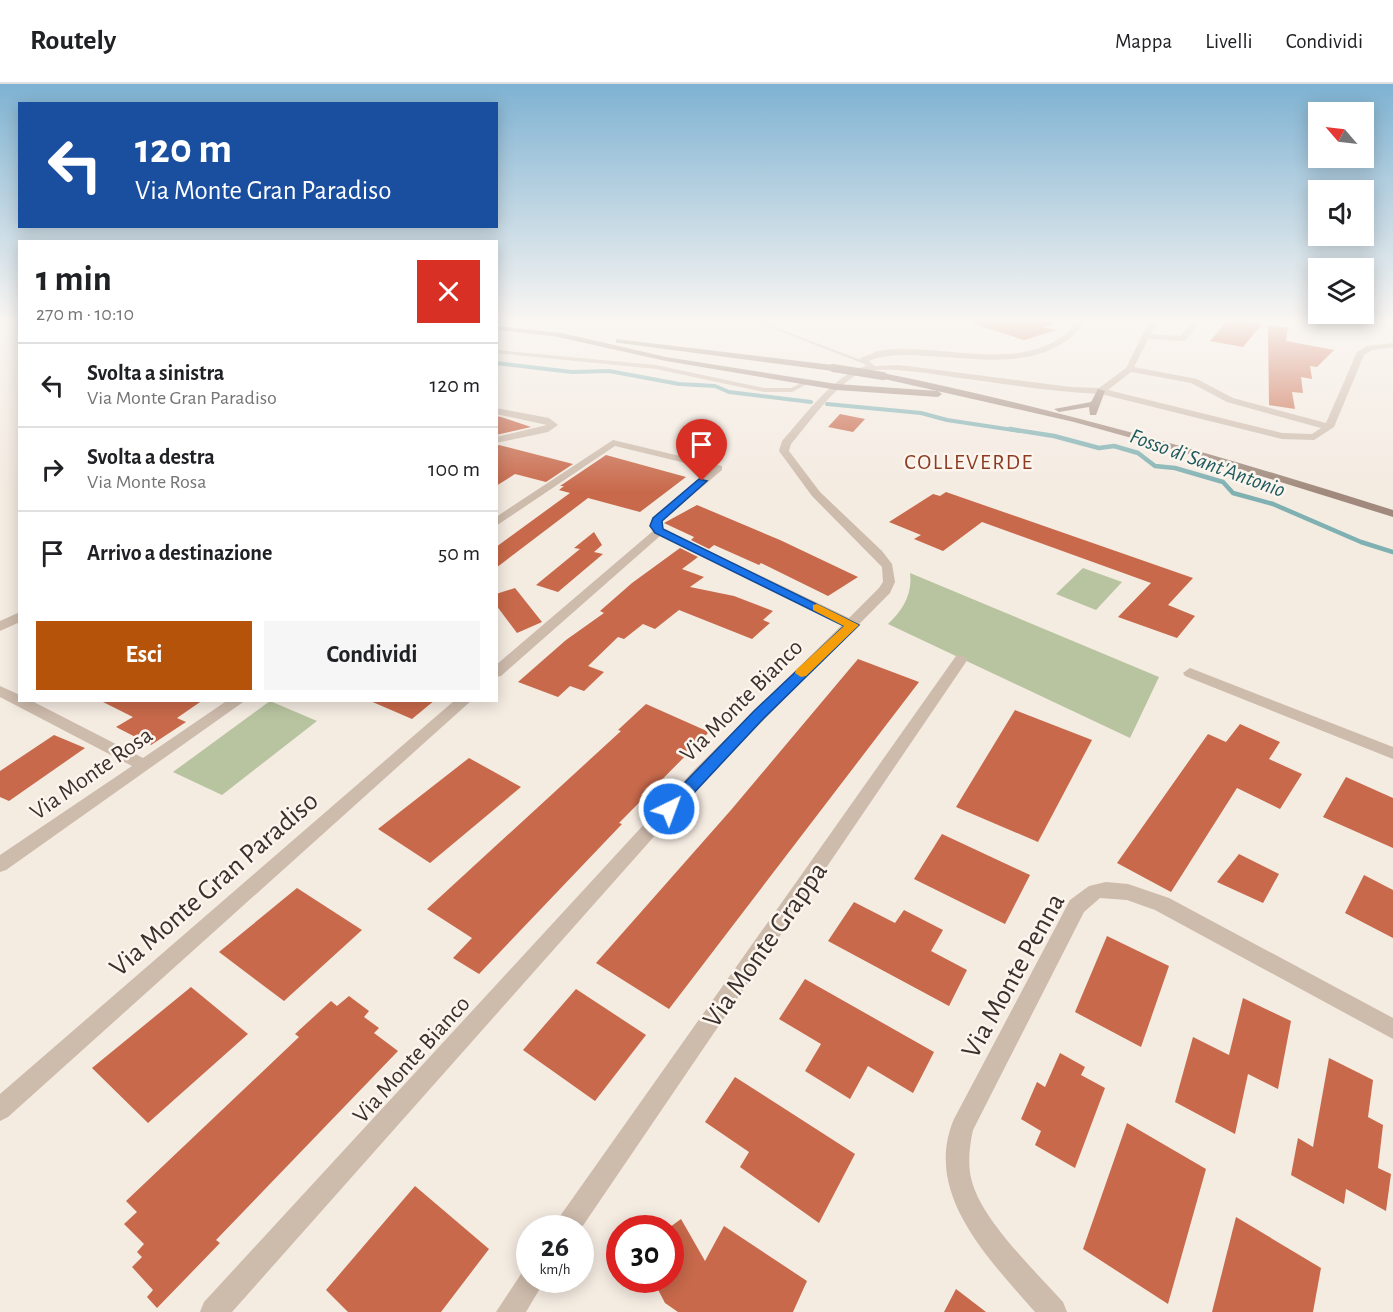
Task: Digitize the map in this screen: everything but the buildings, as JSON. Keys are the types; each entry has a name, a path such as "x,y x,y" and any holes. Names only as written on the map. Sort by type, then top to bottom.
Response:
{"main road":[{"path":"779,377 837,387 1000,400"},
{"path":"907,377 1041,409 1186,448 1393,514"},
{"path":"1041,409 1098,397 1093,413 1106,426"}],"street":[{"name":"Via Monte Bianco","path":"214,1312 700,774 885,590 889,582 888,567 878,554 816,494 784,448 799,428 849,377"},
{"name":"Via Monte Bianco","path":"973,377 1071,390 1291,438 1314,437 1329,427"},
{"path":"1098,397 1120,377"},
{"path":"1174,377 1194,381 1234,402 1329,427 1350,377"},
{"path":"498,411 546,420 553,425 545,430 498,440"},
{"path":"498,522 613,443 718,468 657,520 656,526 659,531 852,625"},
{"path":"498,671 659,531"},
{"path":"0,627 18,617"},
{"name":"Via Monte Grappa","path":"576,1215 961,659"},
{"path":"1190,673 1393,753"},
{"path":"0,691 18,700"},
{"path":"21,702 145,766"},
{"name":"Via Monte Rosa","path":"0,865 236,702"},
{"name":"Via Monte Gran Paradiso","path":"0,1109 463,702"},
{"name":"Via Monte Penna","path":"1053,1312 1022,1276 968,1202 958,1175 958,1145 968,1116 1077,906 1086,896 1095,891 1116,890 1162,904 1393,1029"},
{"path":"510,1312 523,1293"}],"lane":[{"path":"704,377 764,390 792,390 808,382"}],"green space":[{"path":"1083,568 1122,582 1096,610 1056,594"},
{"path":"910,573 1159,677 1130,738 888,624 905,602 910,588"},
{"path":"269,702 317,721 222,795 173,772"}],"waterway":[{"name":"Fosso di Sant'Antonio","path":"643,377 679,384 715,386 729,392 811,402"},
{"name":"Fosso di Sant'Antonio","path":"827,404 921,413 947,420 1020,431"},
{"name":"Fosso di Sant'Antonio","path":"1010,429 1054,436 1099,448 1114,446 1138,453 1155,466 1175,468 1223,482 1233,493 1273,504 1361,542 1393,552"}],"slow traffic":[{"path":"801,673 852,625 817,608"}],"district":[{"name":"COLLEVERDE","path":"969,461"}],"route":[{"path":"669,809 759,714 852,625 659,531 655,523 657,520 702,481"}]}
